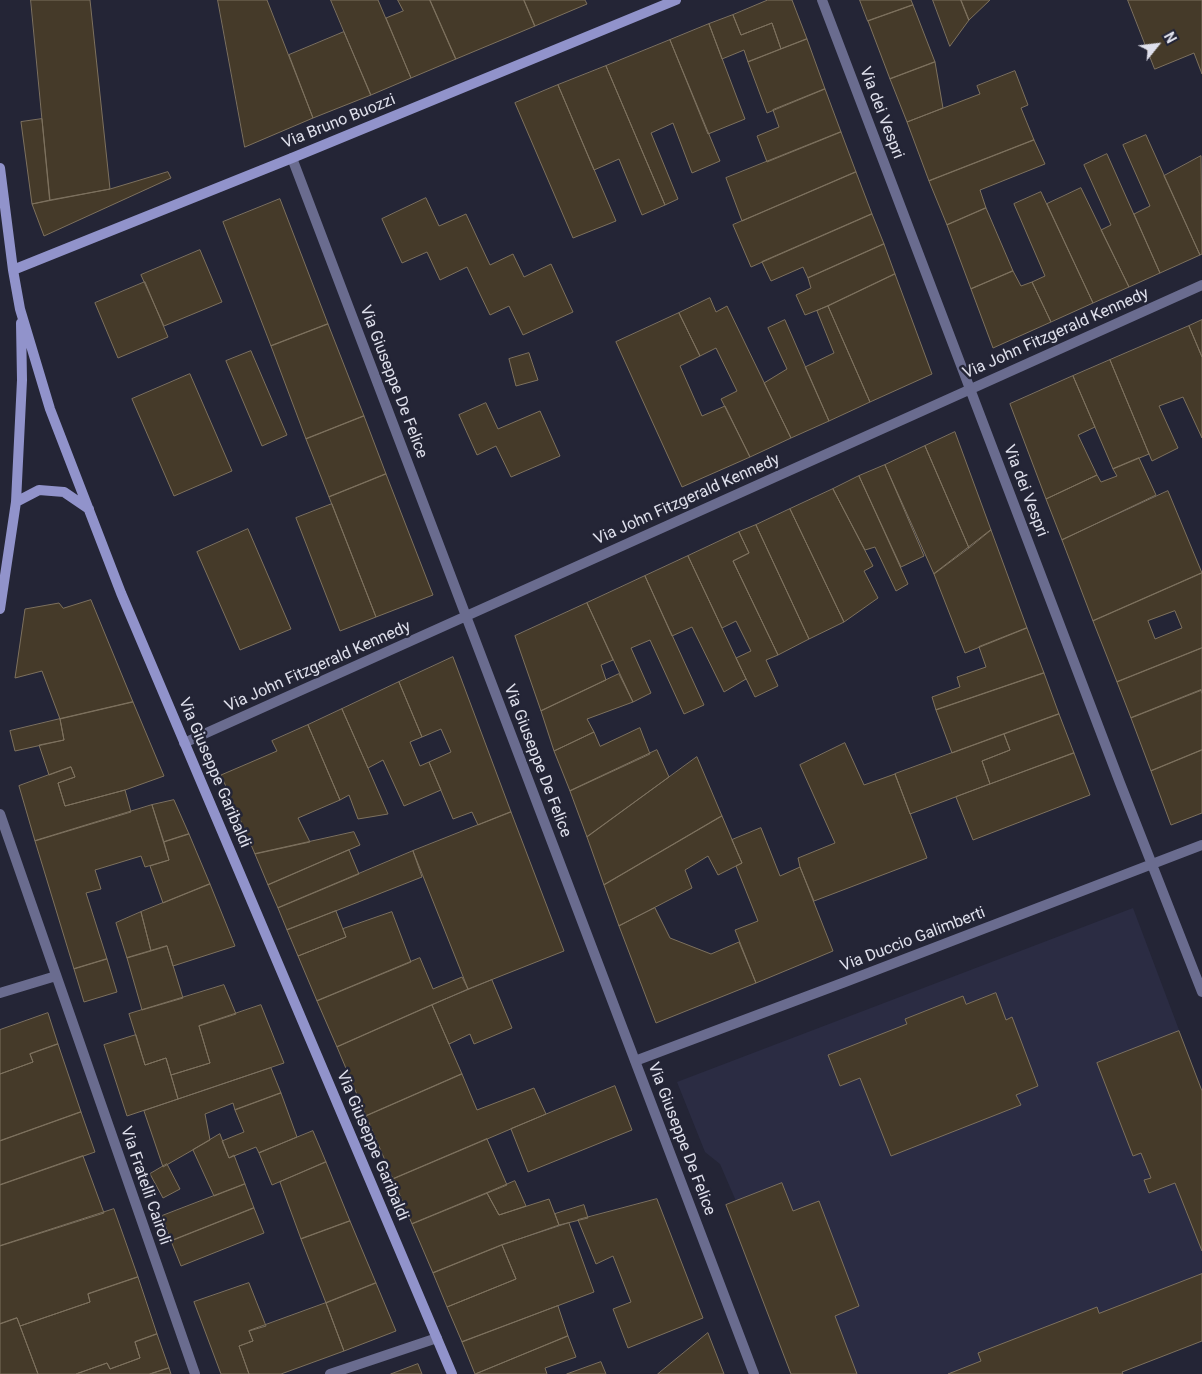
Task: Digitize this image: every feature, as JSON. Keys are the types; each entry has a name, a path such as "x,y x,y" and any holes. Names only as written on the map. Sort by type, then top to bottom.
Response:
{"main road":[{"name":"Via Bruno Buozzi","path":"13,270 292,158 676,0"},
{"name":"Via Giuseppe Garibaldi","path":"0,168 20,309 50,409 121,593 452,1374"},
{"path":"0,609 16,502 22,380 20,309"},
{"path":"16,502 39,490 64,492 89,510"}],"street":[{"name":"Via dei Vespri","path":"822,0 1151,864 1202,992"},
{"name":"Via Giuseppe De Felice","path":"292,158 754,1374"},
{"name":"Via John Fitzgerald Kennedy","path":"184,743 1202,285"},
{"name":"Via Fratelli Cairoli","path":"0,814 194,1374"},
{"name":"Via Duccio Galimberti","path":"635,1061 1202,845"},
{"path":"0,993 56,976"},
{"path":"330,1374 437,1338"}],"shaded area":[{"path":"1133,908 1202,1091 1202,1341 1122,1372 1123,1374 791,1374 726,1205 736,1201 720,1164 705,1152 677,1082"}],"building":[{"path":"31,0 90,0 110,189 50,200"},
{"path":"218,0 267,0 313,118 245,147"},
{"path":"331,0 378,0 411,78 371,95"},
{"path":"398,0 430,0 456,59 411,78 386,18 403,11"},
{"path":"430,0 524,0 535,26 456,59"},
{"path":"524,0 585,0 587,4 535,26"},
{"path":"768,0 792,0 807,39 781,49 772,23 741,35 733,15"},
{"path":"860,0 911,0 913,5 868,21"},
{"path":"933,0 961,0 969,20 950,46"},
{"path":"961,0 990,0 969,20"},
{"path":"1128,0 1202,0 1202,74 1194,53 1155,69"},
{"path":"913,5 935,62 890,79 868,21"},
{"path":"733,15 741,35 772,23 781,49 748,62 744,50 722,59 709,24"},
{"path":"709,24 745,119 708,134 670,40"},
{"path":"344,32 371,95 313,118 289,55"},
{"path":"807,39 825,89 767,113 748,62"},
{"path":"670,40 720,161 692,173 673,123 651,133 678,199 665,205 606,66"},
{"path":"935,62 943,108 907,122 890,79"},
{"path":"606,66 665,205 642,215 619,159 594,170 558,85"},
{"path":"1015,71 1028,105 1021,108 1034,140 929,181 907,122 980,94 977,86"},
{"path":"558,85 616,221 573,238 515,103"},
{"path":"825,89 841,132 767,162 757,136 779,127 773,110"},
{"path":"42,119 50,200 32,204 21,122"},
{"path":"841,132 856,172 742,221 726,178"},
{"path":"1146,135 1200,255 1160,273 1134,214 1150,206 1123,145"},
{"path":"1034,140 1045,164 980,190 986,208 947,225 929,181"},
{"path":"1107,154 1160,273 1129,287 1101,230 1111,225 1084,165"},
{"path":"1201,156 1202,254 1200,255 1164,176"},
{"path":"168,172 171,178 44,236 32,204 110,189"},
{"path":"856,172 872,214 751,267 733,225"},
{"path":"1081,188 1129,287 1093,303 1047,204"},
{"path":"1041,192 1093,303 1051,322 1032,282 1045,276 1014,204"},
{"path":"426,198 439,226 466,214 490,265 513,254 524,277 551,264 573,312 523,335 509,306 490,315 467,267 440,280 427,252 402,263 382,219"},
{"path":"280,199 328,324 271,346 223,222"},
{"path":"986,208 1013,271 971,289 947,225"},
{"path":"872,214 884,244 808,278 803,267 771,281 762,262"},
{"path":"884,244 895,274 805,315 796,295 811,288 808,278"},
{"path":"200,250 222,302 164,326 141,275"},
{"path":"1013,271 1021,286 1032,282 1051,322 993,348 971,289"},
{"path":"895,274 932,374 870,402 828,306"},
{"path":"145,282 168,337 118,358 95,303"},
{"path":"710,298 716,312 727,306 791,438 750,457 721,399 737,391 716,348 700,356 679,313"},
{"path":"828,306 870,402 829,421 805,367 834,353 817,311"},
{"path":"679,313 700,356 680,366 702,416 725,406 750,457 682,487 616,342"},
{"path":"785,320 829,421 791,438 764,383 787,369 768,328"},
{"path":"1202,320 1202,357 1189,326"},
{"path":"328,324 364,416 306,439 271,346"},
{"path":"1189,326 1202,357 1202,438 1183,397 1159,406 1178,448 1152,461 1110,360"},
{"path":"251,351 287,435 262,446 226,361"},
{"path":"529,353 538,380 516,386 509,359"},
{"path":"1110,360 1149,454 1113,469 1073,376"},
{"path":"190,374 232,471 174,496 132,399"},
{"path":"1073,376 1095,427 1078,435 1097,475 1046,499 1010,404"},
{"path":"486,403 498,429 540,411 560,456 511,477 496,446 477,455 459,415"},
{"path":"364,416 386,474 329,497 306,439"},
{"path":"955,432 991,530 969,548 925,446"},
{"path":"925,446 969,548 934,574 885,465"},
{"path":"1139,458 1156,495 1062,540 1046,499 1097,475 1101,482 1117,476 1113,469"},
{"path":"885,465 924,556 901,567 859,476"},
{"path":"386,474 433,595 376,617 329,497"},
{"path":"859,476 908,584 896,591 875,547 865,550 833,489"},
{"path":"833,489 873,566 864,571 878,598 844,622 790,509"},
{"path":"1168,491 1202,573 1093,621 1062,540"},
{"path":"332,504 376,617 340,631 296,518"},
{"path":"790,509 844,622 809,639 756,525"},
{"path":"756,525 809,639 778,655 733,561 749,553 739,532"},
{"path":"248,529 291,629 240,650 197,552"},
{"path":"991,530 1027,628 965,653 934,574"},
{"path":"739,532 749,553 733,561 778,655 766,660 778,686 755,697 736,658 751,651 736,621 722,628 688,556"},
{"path":"688,556 746,679 724,692 692,627 672,636 645,576"},
{"path":"1202,573 1202,648 1117,682 1093,621","holes":["1175,611 1182,628 1155,639 1148,621"]},
{"path":"645,576 704,705 684,714 650,640 631,648 651,693 633,702 587,603"},
{"path":"91,600 133,702 60,719 42,671 15,678 25,609 59,603 63,608"},
{"path":"587,603 613,660 601,665 606,680 541,711 515,636"},
{"path":"1027,628 1044,673 936,710 932,697 960,687 957,677 986,667 979,647"},
{"path":"1202,648 1202,690 1131,718 1117,682"},
{"path":"453,657 511,812 478,825 472,812 453,819 429,762 451,752 441,729 422,737 399,682"},
{"path":"1044,673 1059,714 952,753 936,710"},
{"path":"619,674 633,702 587,719 594,732 554,751 541,711"},
{"path":"399,682 422,737 410,742 420,766 429,762 441,790 404,806 383,760 368,768 342,709"},
{"path":"1201,690 1202,750 1151,771 1131,718"},
{"path":"133,702 164,776 125,790 65,806 58,783 75,777 71,767 49,775 39,745 64,740 60,719"},
{"path":"342,709 388,814 358,819 349,795 340,800 308,725"},
{"path":"1059,714 1074,753 990,784 982,761 1010,750 1004,734"},
{"path":"60,719 64,740 15,751 10,731"},
{"path":"308,725 340,800 298,818 310,842 255,854 221,775 277,751 272,741"},
{"path":"640,728 650,754 570,791 554,751 594,732 600,746"},
{"path":"1004,734 1010,750 982,761 990,784 910,814 895,774"},
{"path":"845,743 864,785 895,774 927,858 814,901 798,858 835,843 800,765"},
{"path":"657,750 669,777 587,837 570,791"},
{"path":"1202,750 1202,813 1171,825 1151,771"},
{"path":"1074,753 1090,795 973,840 956,797"},
{"path":"697,757 722,816 604,885 587,837"},
{"path":"71,767 75,777 58,783 65,806 125,790 131,812 35,841 19,786"},
{"path":"174,800 189,834 164,842 152,805"},
{"path":"152,805 169,860 145,867 141,856 95,870 101,889 86,893 107,959 74,969 35,841"},
{"path":"511,812 564,951 468,989 413,851"},
{"path":"722,816 742,863 718,875 708,856 685,870 692,888 619,926 604,885"},
{"path":"761,828 780,876 800,867 833,951 756,983 735,930 758,921 736,866 742,863 732,840"},
{"path":"354,832 360,845 268,885 255,854"},
{"path":"189,834 210,884 163,903 150,866 169,860 164,842"},
{"path":"349,850 359,874 278,908 268,885"},
{"path":"413,851 422,877 287,930 278,908"},
{"path":"210,884 235,946 173,966 167,946 151,951 141,912"},
{"path":"655,908 670,938 711,954 739,942 756,983 656,1023 619,926"},
{"path":"336,911 346,937 298,956 287,930"},
{"path":"141,912 151,951 127,958 116,923"},
{"path":"392,912 411,962 317,1001 298,956 346,937 343,929"},
{"path":"167,946 183,998 142,1010 127,958"},
{"path":"420,958 433,989 462,977 468,989 337,1047 317,1001"},
{"path":"107,959 117,992 84,1002 74,969"},
{"path":"492,980 512,1028 474,1044 470,1034 449,1044 432,1005"},
{"path":"224,985 236,1014 199,1026 210,1063 171,1075 166,1058 145,1065 129,1014"},
{"path":"996,993 1006,1020 1012,1017 1038,1086 1016,1095 1021,1105 891,1156 860,1078 840,1086 828,1055 907,1024 905,1019 963,996 966,1004"},
{"path":"261,1005 284,1063 178,1099 171,1075 210,1063 199,1026"},
{"path":"432,1005 462,1074 366,1116 337,1047"},
{"path":"48,1013 58,1044 30,1054 33,1062 0,1074 0,1030"},
{"path":"1179,1031 1202,1091 1202,1251 1175,1183 1149,1193 1144,1180 1151,1178 1141,1153 1133,1156 1097,1063"},
{"path":"136,1035 145,1065 166,1058 178,1099 127,1116 104,1045"},
{"path":"58,1044 81,1112 0,1141 0,1074 33,1062 30,1054"},
{"path":"271,1068 281,1093 235,1110 233,1103 205,1114 210,1140 163,1167 144,1111"},
{"path":"462,1074 477,1110 534,1088 546,1114 393,1179 366,1116"},
{"path":"615,1086 632,1130 528,1172 511,1129"},
{"path":"281,1093 297,1137 259,1153 256,1147 229,1158 222,1141 244,1132 235,1110"},
{"path":"81,1112 95,1152 0,1185 0,1141"},
{"path":"313,1131 326,1162 272,1185 259,1153"},
{"path":"220,1134 229,1158 234,1155 245,1184 214,1196 193,1150"},
{"path":"487,1139 507,1185 412,1224 393,1179"},
{"path":"83,1156 104,1213 0,1246 0,1185"},
{"path":"326,1162 350,1221 301,1239 280,1182"},
{"path":"167,1164 180,1189 163,1198 150,1174"},
{"path":"515,1181 526,1206 499,1215 487,1193"},
{"path":"782,1183 793,1211 819,1201 859,1306 835,1316 857,1374 791,1374 726,1205"},
{"path":"245,1184 254,1208 171,1241 162,1216"},
{"path":"487,1193 499,1215 549,1199 559,1225 502,1245 433,1273 412,1224"},
{"path":"657,1199 703,1318 628,1348 613,1309 631,1302 613,1256 596,1264 578,1220"},
{"path":"584,1205 588,1218 559,1225 555,1214"},
{"path":"254,1208 264,1233 181,1266 171,1241"},
{"path":"114,1209 138,1277 88,1294 90,1302 20,1326 17,1318 0,1324 0,1246"},
{"path":"350,1221 376,1283 326,1303 301,1239"},
{"path":"569,1223 594,1292 462,1342 447,1307 516,1279 502,1245"},
{"path":"502,1245 516,1279 447,1307 433,1273"},
{"path":"1202,1274 1202,1341 1122,1372 1123,1374 948,1374 981,1361 978,1353 1097,1307 1099,1313"},
{"path":"138,1277 157,1334 135,1342 140,1358 110,1369 107,1363 76,1374 38,1374 20,1326 90,1302 88,1294"},
{"path":"249,1283 266,1326 249,1331 253,1341 239,1346 249,1374 221,1374 194,1302"},
{"path":"376,1283 396,1331 344,1351 326,1303"},
{"path":"326,1303 344,1351 281,1374 249,1374 239,1346 253,1341 249,1331"},
{"path":"558,1306 568,1336 475,1374 462,1342"},
{"path":"17,1318 38,1374 0,1374 0,1324"},
{"path":"708,1333 724,1374 658,1374"},
{"path":"157,1334 169,1368 150,1374 76,1374 107,1363 110,1369 140,1358 135,1342"},
{"path":"568,1336 576,1357 545,1368 547,1374 476,1374"},
{"path":"601,1362 606,1374 567,1374"},
{"path":"418,1364 422,1374 391,1374"},
{"path":"169,1368 171,1374 150,1374"}]}
